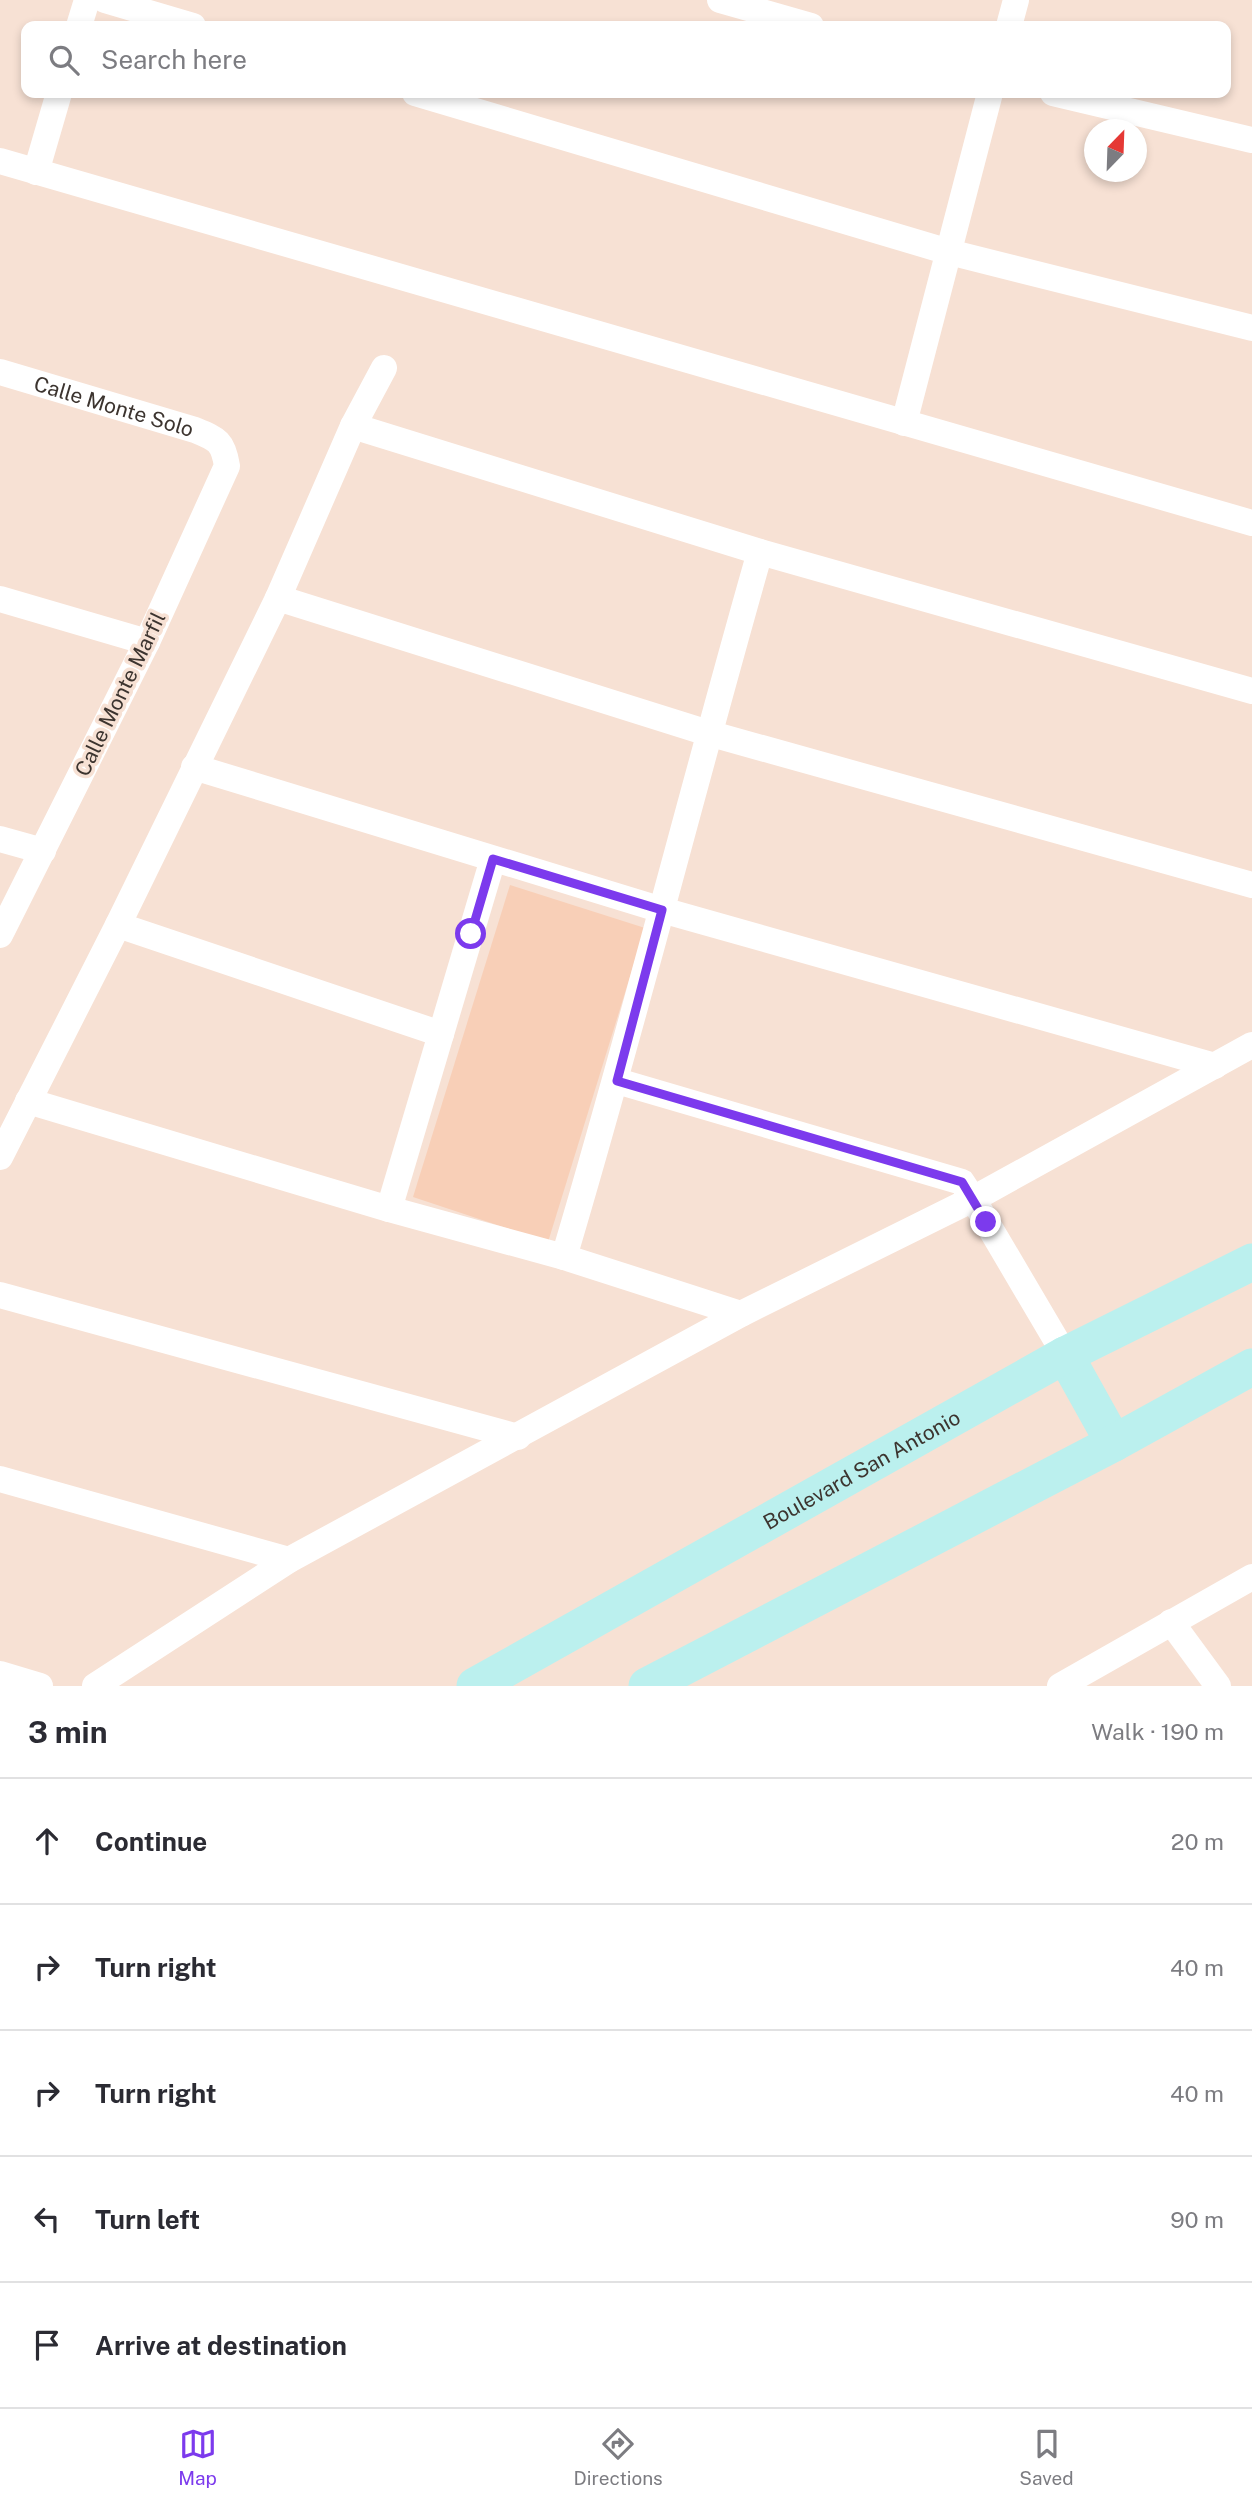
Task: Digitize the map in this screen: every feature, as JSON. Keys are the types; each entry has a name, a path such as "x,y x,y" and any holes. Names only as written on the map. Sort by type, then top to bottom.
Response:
{"street":[{"path":"81,21 87,0"},
{"path":"105,0 176,21"},
{"path":"720,0 794,21"},
{"path":"1010,21 1016,0"},
{"path":"36,172 58,98"},
{"path":"432,98 949,252 1252,328"},
{"path":"904,423 989,98"},
{"path":"1074,98 1252,140"},
{"path":"0,161 1252,523"},
{"path":"0,1157 118,925 278,598 353,426 384,368"},
{"name":"Calle Monte Solo","path":"0,372 195,430 214,438 224,449"},
{"path":"353,426 760,552 1252,691"},
{"name":"Calle Monte Marfil","path":"0,935 147,642 227,466 224,449"},
{"path":"564,1257 617,1081 708,733 760,552"},
{"path":"278,598 708,733 1252,885"},
{"path":"0,599 147,642"},
{"path":"194,767 662,910 1215,1066"},
{"path":"0,839 43,851"},
{"path":"389,1209 493,859"},
{"path":"118,925 441,1034"},
{"path":"95,1686 289,1560 741,1314 973,1199 1252,1045"},
{"path":"617,1081 962,1182 1114,1443"},
{"path":"28,1101 389,1209 564,1257 741,1314"},
{"name":"Boulevard San Antonio","path":"475,1686 1065,1355 1252,1262"},
{"path":"0,1295 518,1437"},
{"path":"647,1686 1114,1443 1252,1367"},
{"path":"0,1479 289,1560"},
{"path":"1060,1686 1252,1577"},
{"path":"1171,1622 1218,1686"},
{"path":"0,1674 40,1686"}],"shaded area":[{"path":"510,885 645,928 548,1242 413,1197"}],"route":[{"path":"471,934 493,859 662,910 617,1081 962,1182 986,1222"}]}
